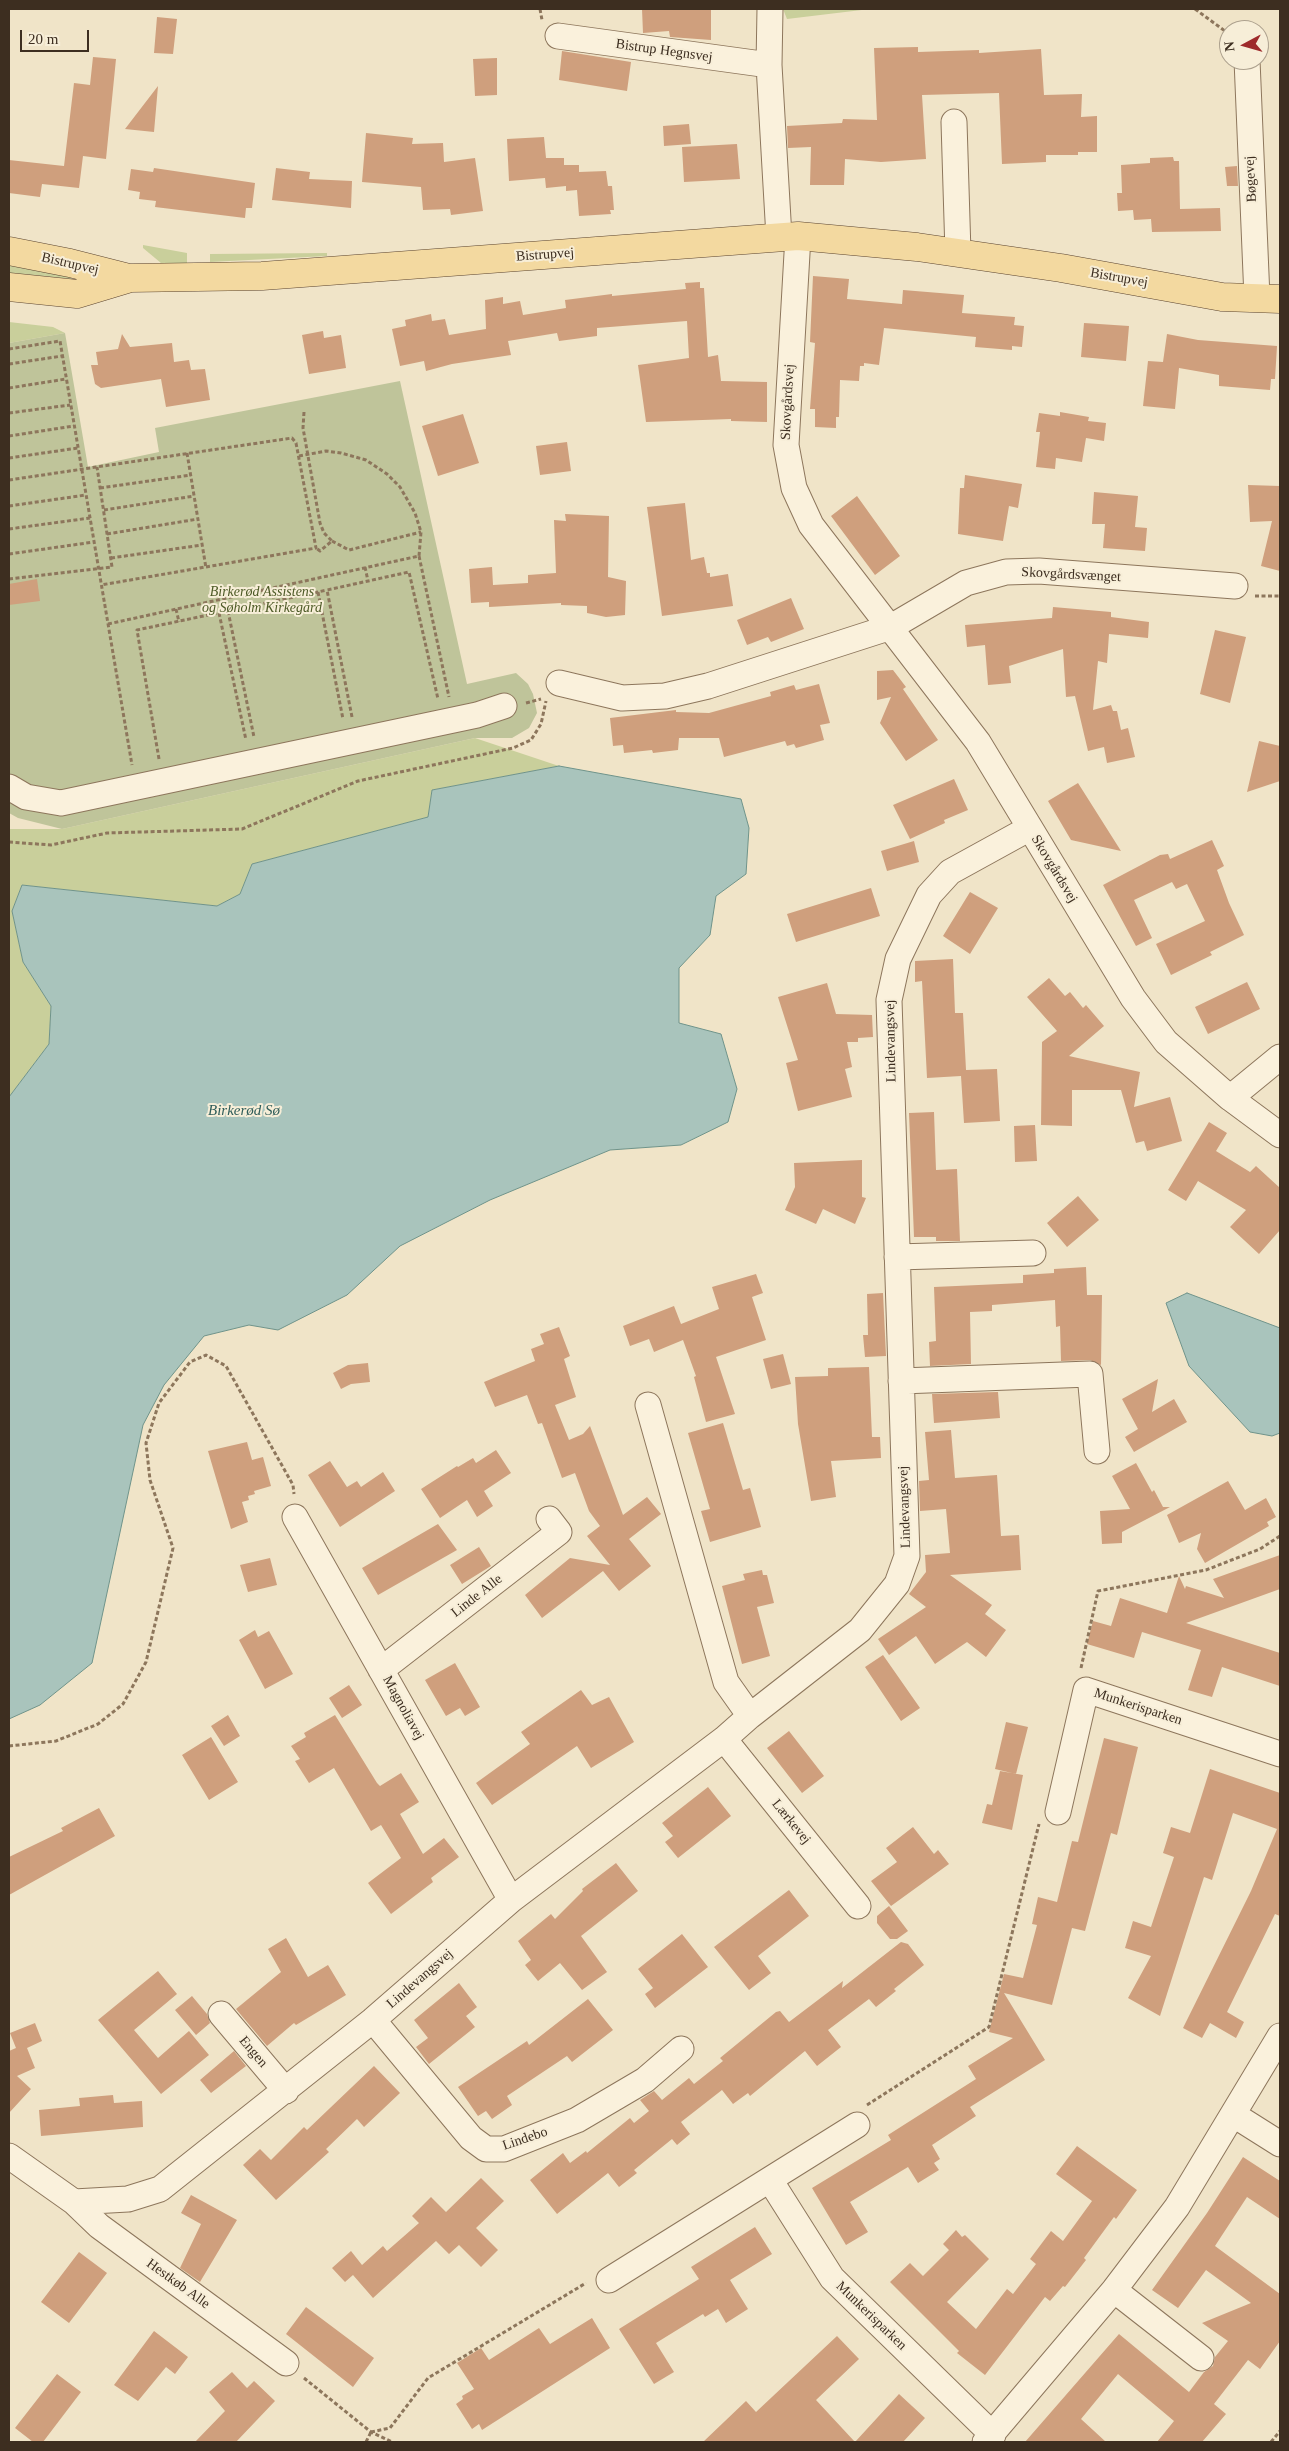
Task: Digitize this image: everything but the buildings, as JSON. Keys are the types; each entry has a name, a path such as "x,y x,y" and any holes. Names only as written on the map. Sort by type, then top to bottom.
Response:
{"main road":[{"name":"Bistrupvej","path":"9,251 70,263 130,278 262,276 788,236 916,246 1222,296 1269,299"},
{"name":"Bistrupvej","path":"9,287 77,294 130,278"}],"street":[{"path":"770,9 769,65 788,236"},
{"name":"Bistrup Hegnsvej","path":"558,36 769,65"},
{"name":"Bøgevej","path":"1248,70 1269,299"},
{"path":"954,122 958,253"},
{"name":"Skovgårdsvej","path":"788,236 786,445 794,488 811,525 978,742 1132,998 1166,1042 1230,1098 1280,1135"},
{"name":"Skovgårdsvænget","path":"891,627 966,583 1006,572 1039,571 1235,586"},
{"path":"559,682 622,698 665,696 708,686 891,627"},
{"path":"9,787 26,797 61,803 449,721 504,706"},
{"name":"Lindevangsvej","path":"74,2202 128,2199 160,2189 286,2091 373,2020 511,1900 724,1739 750,1716 860,1630 897,1584 907,1556 889,1000 898,959 930,895 950,872 1030,828"},
{"path":"1230,1098 1280,1058"},
{"path":"897,1257 1033,1253"},
{"path":"901,1380 1090,1374 1097,1450"},
{"path":"648,1405 726,1682 750,1716"},
{"name":"Magnoliavej","path":"295,1517 511,1900"},
{"name":"Linde Alle","path":"381,1670 559,1532 549,1519"},
{"name":"Munkerisparken","path":"1058,1812 1086,1690 1280,1754"},
{"name":"Lærkevej","path":"724,1739 858,1906"},
{"name":"Engen","path":"221,2014 286,2091"},
{"name":"Lindebo","path":"373,2020 471,2138 486,2149 504,2149 577,2120 645,2080 681,2049"},
{"name":"Munkerisparken","path":"770,2180 832,2278 989,2439 1114,2290 1177,2207 1280,2036"},
{"path":"1234,2115 1280,2144"},
{"path":"609,2280 857,2126"},
{"name":"Hestkøb Alle","path":"9,2156 74,2202 99,2226 286,2363"},
{"path":"1114,2290 1201,2358"}],"path":[{"path":"1195,9 1219,27"},
{"path":"9,349 60,341 136,787"},
{"path":"9,364 62,356"},
{"path":"9,388 66,378"},
{"path":"9,413 70,404"},
{"path":"304,412 302,428 320,523 324,533 332,541 349,550 421,532"},
{"path":"9,436 74,426"},
{"path":"9,480 292,438 298,456 316,548"},
{"path":"9,458 78,448"},
{"path":"298,456 326,451 353,455 376,466 387,474 404,494 415,513 421,532 419,556 449,721"},
{"path":"188,453 206,568"},
{"path":"9,579 112,567 97,467"},
{"path":"100,488 191,475"},
{"path":"9,506 86,495"},
{"path":"104,510 194,496"},
{"path":"9,529 90,518"},
{"path":"107,534 198,519"},
{"path":"101,585 316,548 320,551 332,541"},
{"path":"9,554 94,542"},
{"path":"111,558 202,544"},
{"path":"108,624 419,556"},
{"path":"365,567 368,581"},
{"path":"160,761 137,630 409,572 449,721"},
{"path":"272,588 274,601"},
{"path":"327,590 352,720"},
{"path":"318,592 345,728"},
{"path":"176,609 179,622"},
{"path":"228,611 255,741"},
{"path":"219,613 247,745"},
{"path":"9,842 51,845 107,834 242,830 358,781 513,748 531,740 541,724 547,698 559,682"},
{"path":"244,729 252,727"},
{"path":"9,1746 56,1741 98,1724 123,1704 146,1662 173,1548 150,1480 146,1443 159,1402 190,1362 206,1355 226,1366 293,1485 295,1517"},
{"path":"1086,1690 1080,1664 1098,1591 1206,1570 1260,1550 1280,1536"},
{"path":"857,2126 867,2105 989,2027 1040,1820 1058,1812"},
{"path":"371,2432 390,2428 428,2378 588,2281 609,2280"},
{"path":"286,2363 371,2432 392,2442"},
{"path":"1271,2442 1280,2430"},
{"path":"366,2442 371,2432"}],"green space":[{"path":"783,9 870,9 787,19"},
{"path":"143,245 187,253 187,263 161,263 143,248"},
{"path":"327,253 327,256 210,262 210,254"},
{"path":"9,263 72,277 71,279 9,273"},
{"path":"9,322 53,327 65,333 9,343"},
{"name":"Birkerød Assistens og Søholm Kirkegård","path":"65,333 88,467 159,452 155,428 400,381 467,684 516,673 528,684 533,694 537,713 529,728 512,738 475,738 62,829 18,818 9,813 9,343"},
{"path":"475,738 559,766 432,790 428,817 252,864 240,894 217,906 22,885 12,911 23,962 51,1006 49,1044 9,1097 9,829 62,829"}],"water":[{"name":"Birkerød Sø","path":"559,766 741,799 749,828 746,874 716,896 710,935 679,968 679,1023 721,1034 737,1089 728,1122 681,1145 610,1150 490,1200 400,1246 347,1295 278,1330 249,1325 204,1336 164,1385 143,1425 92,1663 40,1705 9,1719 9,1097 49,1044 51,1006 23,962 12,911 22,885 217,906 240,894 252,864 428,817 432,790"},
{"path":"1187,1293 1280,1328 1280,1433 1272,1436 1250,1432 1189,1366 1166,1303"}]}
